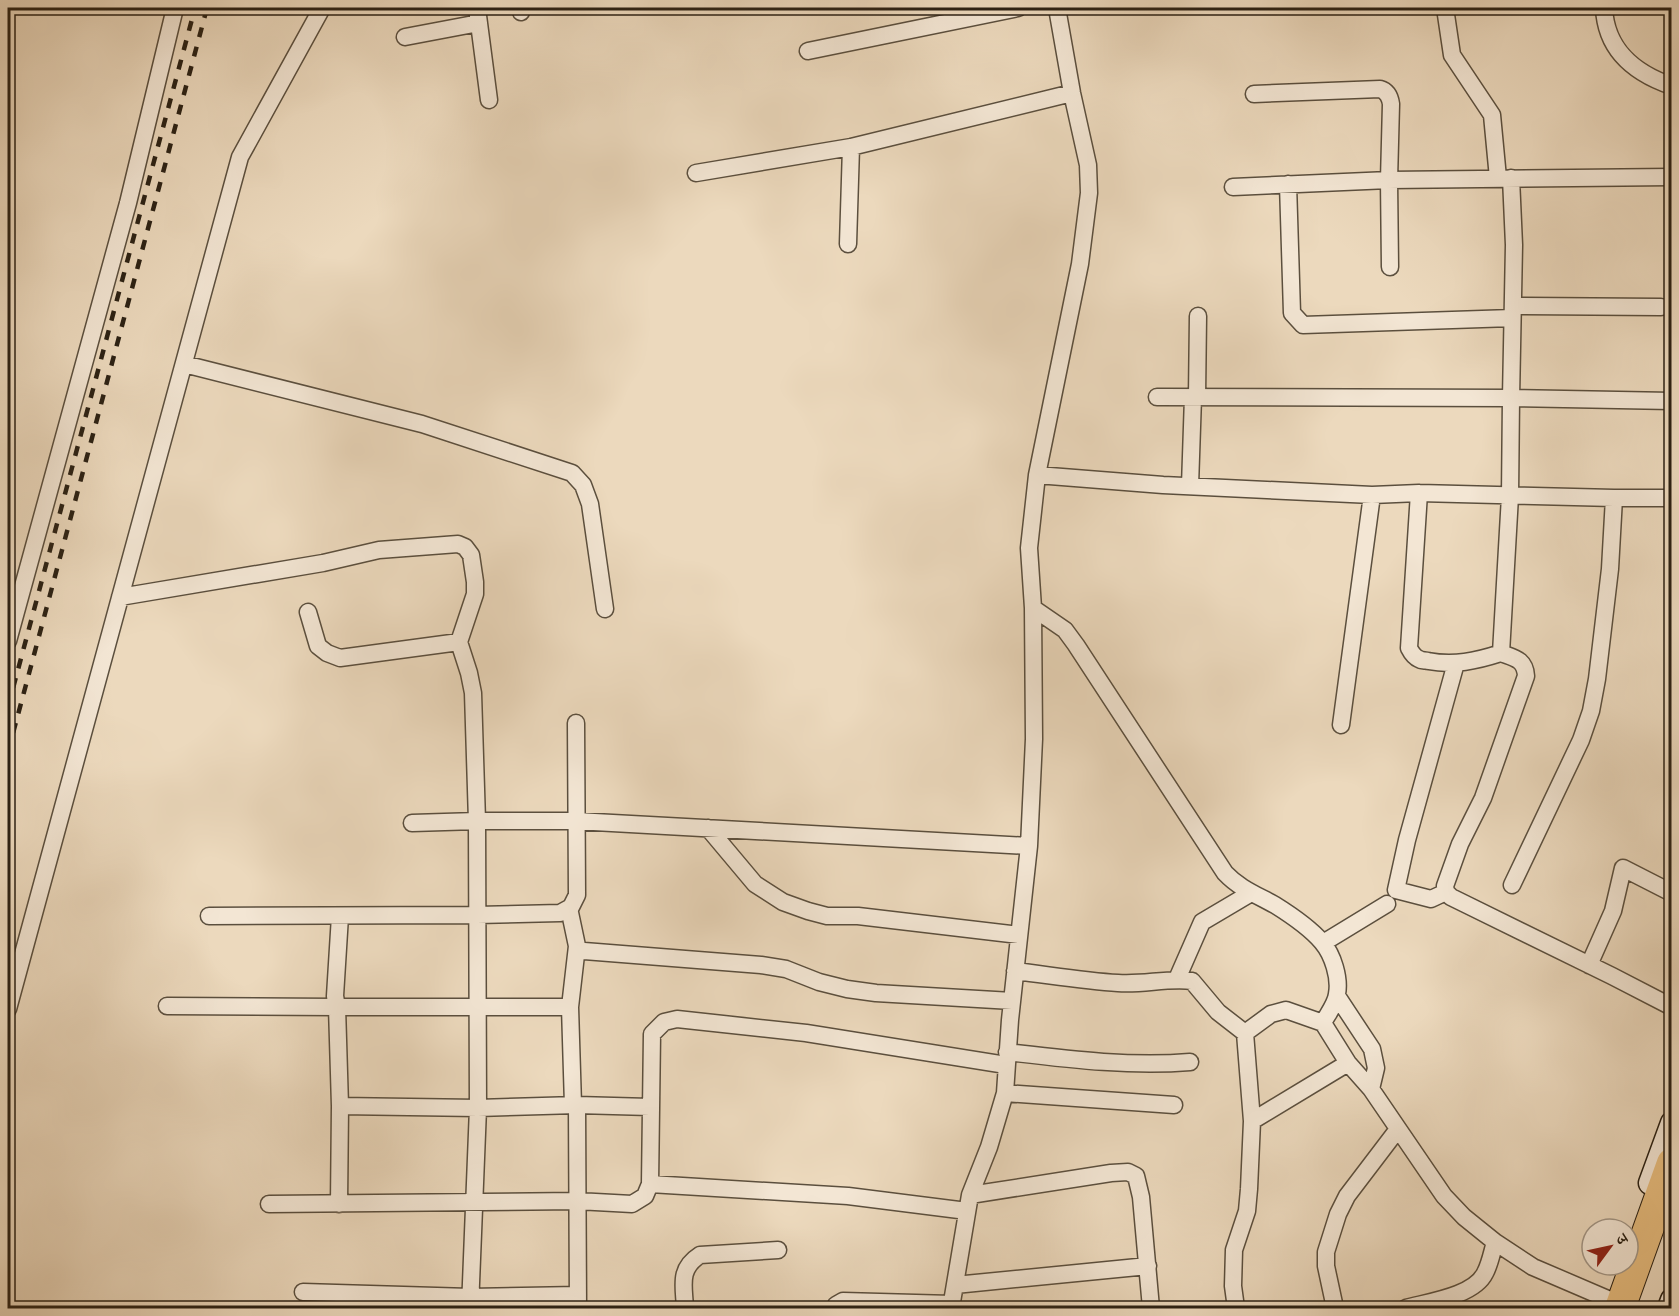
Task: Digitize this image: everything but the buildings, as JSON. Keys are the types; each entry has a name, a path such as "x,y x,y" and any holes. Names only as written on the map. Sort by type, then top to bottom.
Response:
{"highway":[{"path":"1612,1306 1671,1163"},
{"path":"1642,1308 1671,1225"}],"main road":[{"path":"1638,1217 1671,1123"},
{"path":"1612,1306 1619,1277"},
{"path":"1669,1308 1671,1300"}],"street":[{"path":"8,641 128,203 175,8"},
{"path":"8,1009 240,157 322,8"},
{"path":"808,51 1018,8"},
{"path":"835,1308 843,1301 951,1306 969,1203 1005,1093 1012,1000 1029,846 1034,739 1033,608 1029,548 1037,475 1080,264 1089,193 1088,165 1057,8"},
{"path":"1445,8 1452,56 1492,116 1505,178 1514,245 1510,496 1501,653"},
{"path":"1605,8 1612,42 1620,55 1646,74 1671,86"},
{"path":"405,37 478,15 489,100"},
{"path":"1254,94 1384,90 1390,99 1390,267"},
{"path":"696,173 851,147 1072,93"},
{"path":"848,244 851,147"},
{"path":"1233,187 1389,180 1671,177"},
{"path":"1288,184 1292,313 1304,325 1512,312 1661,307"},
{"path":"1190,486 1198,316"},
{"path":"184,364 422,424 572,473 583,485 590,504 605,609"},
{"path":"1157,397 1671,401"},
{"path":"1037,475 1190,486 1372,495 1419,493 1671,498"},
{"path":"1419,493 1409,648 1413,655 1418,659 1439,663 1456,663 1477,661 1501,653 1526,667 1526,676 1483,798 1452,865 1445,886 1446,892 1451,897 1671,1007"},
{"path":"1341,725 1372,495"},
{"path":"1512,885 1581,740 1591,711 1610,569 1614,498"},
{"path":"120,597 323,563 379,550 458,544 465,547 471,555 475,594 459,642 473,693 477,821 478,1108 470,1303"},
{"path":"1033,608 1065,630 1076,645 1225,873 1251,893 1276,906 1323,943 1334,965 1337,985 1337,996 1323,1023"},
{"path":"308,612 318,646 327,653 340,658 459,642"},
{"path":"1446,892 1431,899 1396,890 1407,840 1456,663"},
{"path":"209,916 477,915 560,913 570,908 577,895 576,723"},
{"path":"412,824 477,821 576,821 1029,846"},
{"path":"708,828 756,884 783,902 808,911 827,916 858,916 1019,935"},
{"path":"1589,965 1613,911 1623,868 1671,893"},
{"path":"1177,979 1202,922 1251,893"},
{"path":"1323,943 1387,904"},
{"path":"303,1292 470,1303 578,1302 575,1105 570,1007 577,946 570,908"},
{"path":"339,1204 340,1106 335,996 340,915"},
{"path":"584,951 761,965 786,969 819,982 847,989 876,993 1012,1000"},
{"path":"1015,971 1119,984 1177,979 1192,981 1218,1012 1245,1033 1252,1121 1247,1211 1234,1250 1233,1286 1236,1308"},
{"path":"1337,996 1372,1049 1376,1068 1371,1089"},
{"path":"167,1006 570,1007"},
{"path":"1245,1033 1271,1014 1286,1010 1323,1023 1348,1063 1371,1089 1444,1196 1464,1216 1495,1242 1533,1267 1612,1306"},
{"path":"269,1204 577,1201 632,1204 645,1196 650,1184 652,1034 664,1022 676,1019 1007,1059 1168,1064 1190,1062"},
{"path":"1252,1121 1348,1063"},
{"path":"1005,1093 1174,1105"},
{"path":"340,1106 650,1107"},
{"path":"1335,1308 1326,1266 1326,1252 1338,1214 1347,1196 1398,1129"},
{"path":"650,1184 969,1203 1128,1172 1137,1176 1141,1197 1151,1308"},
{"path":"1406,1308 1462,1293 1471,1288 1485,1275 1495,1242"},
{"path":"685,1308 685,1269 692,1260 700,1255 778,1250"},
{"path":"955,1285 1148,1266"}],"railway":[{"path":"8,707 195,8"},
{"path":"8,752 207,8"}]}
